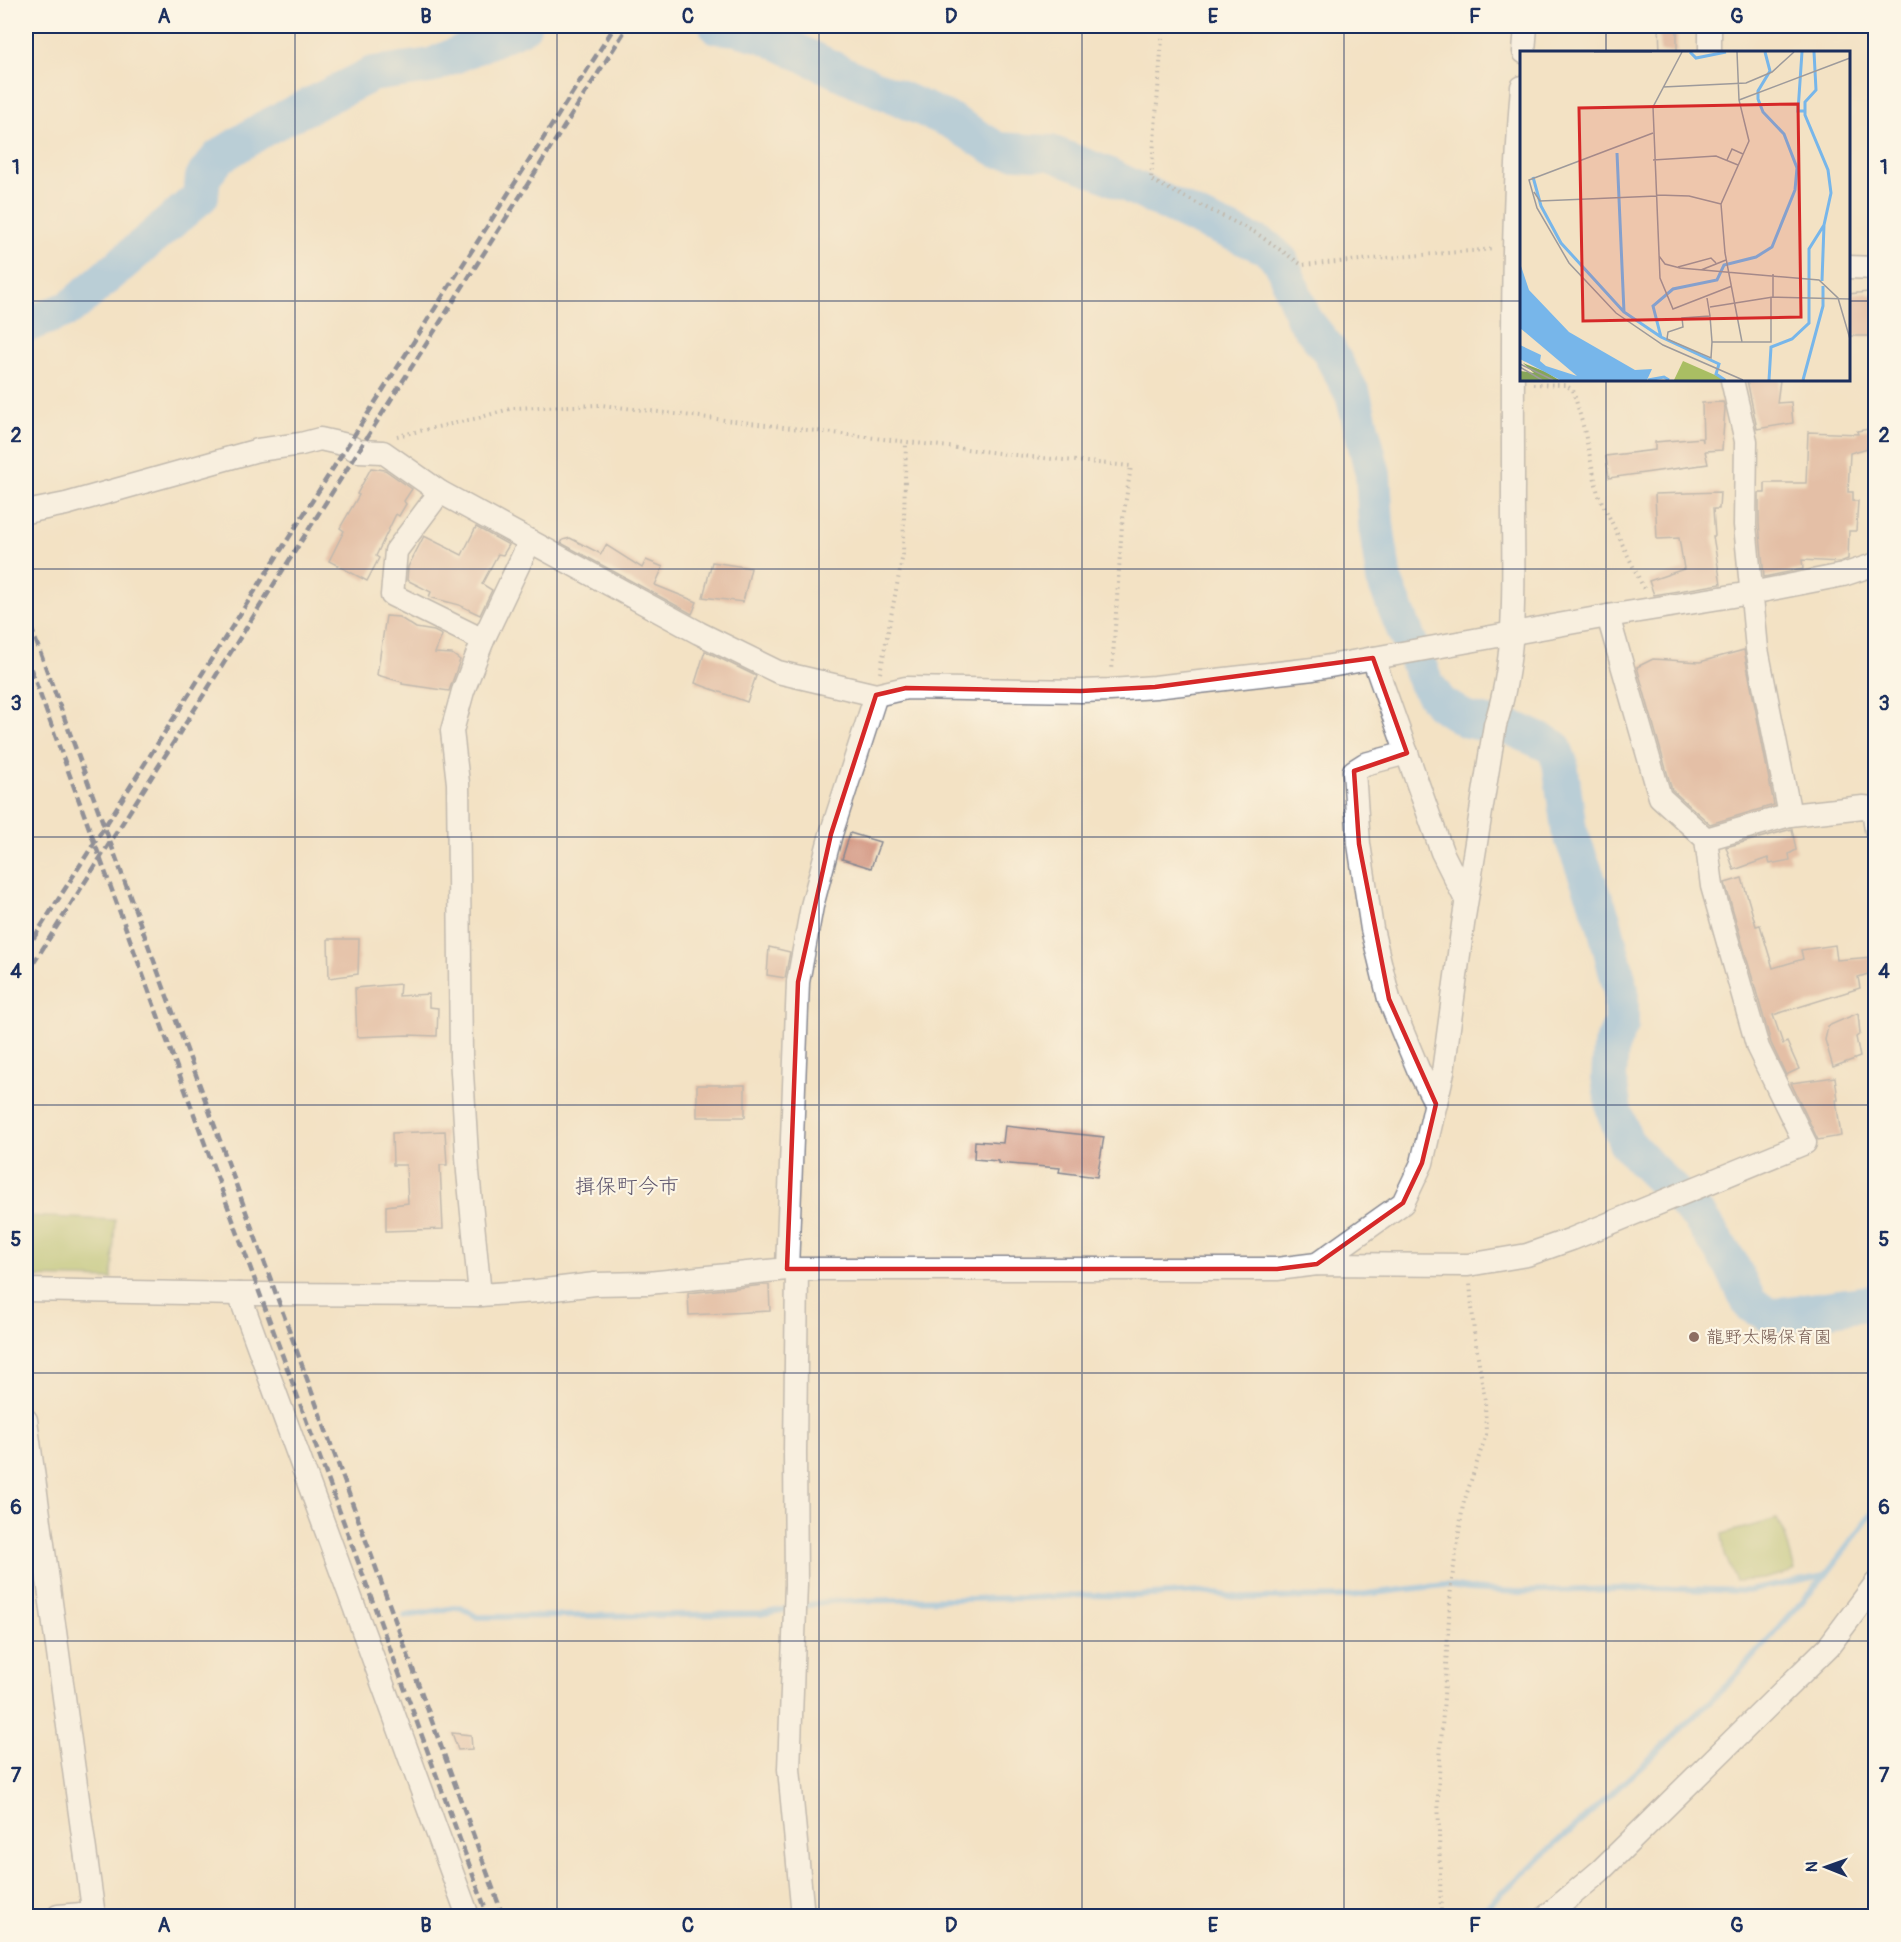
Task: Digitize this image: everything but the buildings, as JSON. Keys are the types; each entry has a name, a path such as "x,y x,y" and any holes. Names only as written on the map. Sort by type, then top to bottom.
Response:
{"street":[{"path":"1524,51 1526,26"},
{"path":"1710,26 1710,51"},
{"path":"1317,1264 1403,1203 1422,1163 1443,1072 1466,900 1495,725 1503,700 1512,633 1513,383 1520,140"},
{"path":"1850,267 1875,268"},
{"path":"1732,381 1746,441 1745,525 1759,659 1790,814"},
{"path":"26,512 66,504 258,450 320,439 347,445 358,451 383,452 440,492 699,633 778,672 876,695 906,688 1110,690 1313,669 1652,608 1751,593 1843,575 1875,564"},
{"path":"440,492 396,551 392,595 483,640"},
{"path":"480,1295 468,1172 461,1056 458,783 452,731 463,691 483,640 530,542"},
{"path":"26,1290 480,1295 595,1284 648,1283 792,1269 1277,1269 1317,1264 1468,1265 1527,1255 1805,1143 1758,1048 1712,886 1706,839 1660,797 1608,616"},
{"path":"1373,658 1442,852 1466,900"},
{"path":"803,1917 789,1769 796,1584 792,1269 798,982 812,906 825,854 876,695"},
{"path":"1407,753 1365,764 1354,771 1356,813 1372,929 1389,999 1418,1069 1436,1104"},
{"path":"1706,839 1790,814 1863,807 1875,815"},
{"path":"239,1294 468,1917"},
{"path":"26,1420 94,1915 58,1917"},
{"path":"1547,1917 1600,1872 1828,1646 1875,1583"}],"path":[{"path":"1162,26 1151,180 1256,233 1302,265 1518,247"},
{"path":"1513,383 1565,385 1573,390 1598,494 1652,608"},
{"path":"383,452 393,437 513,408 601,405 1032,457 1131,466 1122,525 1110,690"},
{"path":"876,695 903,554 906,442"},
{"path":"1441,1917 1438,1791 1451,1586 1463,1504 1486,1435 1485,1400 1474,1332 1468,1265"}],"highlighted area":[{"path":"1373,658 1407,753 1354,771 1359,844 1389,999 1436,1104 1422,1163 1403,1203 1317,1264 1277,1269 787,1269 798,982 831,834 876,695 906,688 1081,691 1155,687"}],"green space":[{"path":"26,1216 115,1220 112,1279 26,1277"},
{"path":"1777,1519 1785,1535 1795,1571 1763,1579 1736,1581 1725,1555 1722,1534"}],"waterway":[{"path":"26,325 70,308 201,196 203,177 219,157 265,128 372,74 431,66 523,26"},
{"path":"717,26 736,28 765,36 850,77 951,121 998,150 1051,153 1105,174 1204,221 1266,247 1281,261 1304,319 1328,349 1353,395 1373,474 1376,524 1384,580 1426,683 1440,703 1467,720 1514,729 1554,747 1560,763 1569,830 1603,919 1621,990 1621,1025 1611,1046 1609,1078 1614,1111 1626,1142 1699,1217 1731,1264 1750,1304 1772,1316 1876,1302"},
{"path":"405,1616 461,1607 477,1617 760,1614 830,1601 1084,1595 1134,1596 1201,1592 1243,1598 1340,1597 1444,1585 1518,1592 1647,1588 1747,1591 1825,1576 1876,1508"},
{"path":"1476,1916 1641,1767 1731,1681 1825,1576"}],"railway":[{"path":"26,950 615,26"},
{"path":"26,975 628,26"},
{"path":"26,614 503,1916"},
{"path":"26,656 488,1916"}],"place":[{"name":"龍野太陽保育園","path":"1694,1337"}],"district":[{"name":"揖保町今市","path":"627,1186"}]}
